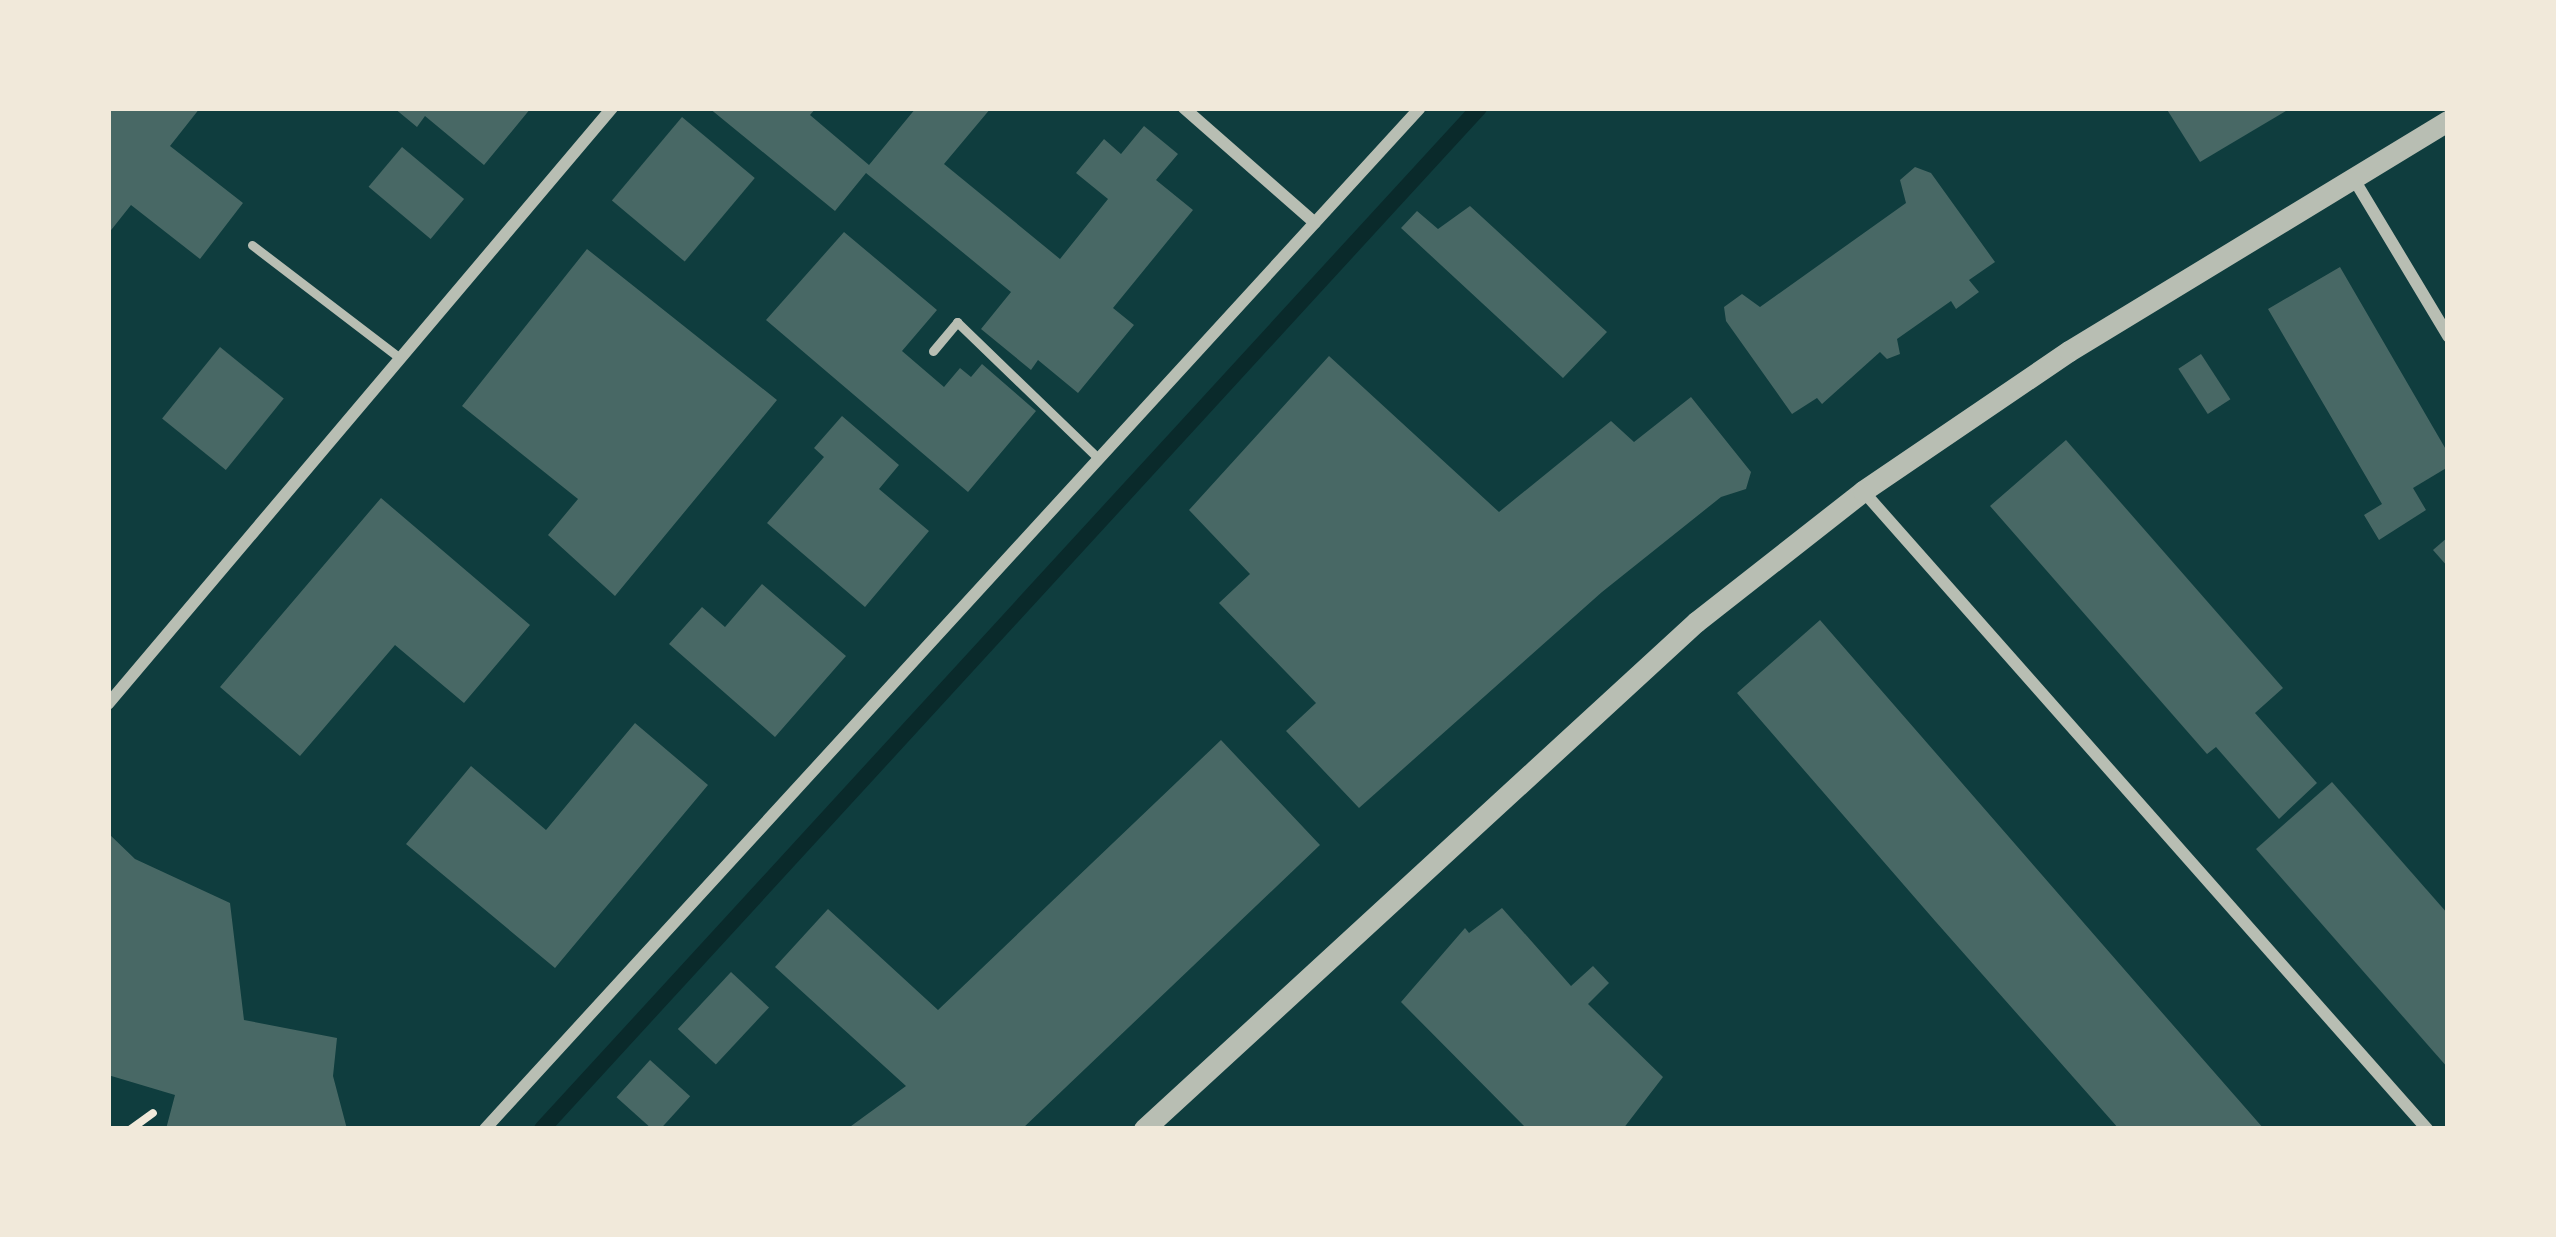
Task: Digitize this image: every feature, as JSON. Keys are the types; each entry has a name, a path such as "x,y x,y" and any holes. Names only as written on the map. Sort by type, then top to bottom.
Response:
{"street":[{"path":"108,704 397,356 612,108"},
{"path":"1184,108 1315,223"},
{"path":"484,1129 1420,108"},
{"path":"1144,1129 1696,622 1863,491 2351,176 2448,122"},
{"path":"2351,176 2448,336"},
{"path":"1863,491 2427,1129"}],"lane":[{"path":"252,245 397,356"},
{"path":"933,351 957,322 1099,459"}],"path":[{"path":"131,1129 153,1113"}],"building":[{"path":"108,108 200,108 170,146 243,203 200,259 131,205 108,234"},
{"path":"394,108 531,108 484,165 425,116 417,127"},
{"path":"709,108 816,108 810,115 869,165 916,108 991,108 944,164 1060,259 1108,199 1076,173 1104,139 1121,154 1144,126 1178,154 1156,180 1193,210 1113,308 1134,325 1078,393 1038,360 1031,370 981,329 1011,292 866,173 835,211"},
{"path":"2166,108 2291,108 2200,162"},
{"path":"682,117 755,178 685,262 612,200"},
{"path":"402,147 464,199 431,239 369,187"},
{"path":"1915,167 1931,173 1995,262 1969,280 1979,292 1956,309 1951,301 1897,339 1900,354 1887,359 1880,352 1822,404 1817,398 1792,414 1726,321 1724,307 1742,294 1760,307 1906,203 1900,180"},
{"path":"1470,206 1607,332 1563,378 1401,228 1417,211 1438,229"},
{"path":"844,232 937,310 902,351 944,387 960,368 971,377 982,364 1036,411 968,492 766,320"},
{"path":"587,249 777,400 615,596 548,535 578,499 462,406"},
{"path":"2340,267 2448,453 2448,467 2413,488 2426,510 2379,540 2364,515 2382,504 2268,309"},
{"path":"220,347 284,399 226,470 162,418"},
{"path":"2201,354 2230,399 2208,414 2178,369"},
{"path":"1329,356 1499,512 1611,421 1634,442 1691,397 1751,472 1746,489 1721,497 1602,592 1359,808 1286,731 1316,703 1219,603 1250,574 1189,510"},
{"path":"842,416 899,465 879,489 929,531 865,607 767,523 824,457 814,448"},
{"path":"2066,440 2283,688 2255,713 2317,783 2279,819 2216,747 2207,754 1990,506"},
{"path":"381,498 530,625 464,703 395,645 300,756 220,687"},
{"path":"2448,537 2448,567 2433,550"},
{"path":"762,584 846,656 775,737 669,644 702,607 725,627"},
{"path":"1820,620 2264,1129 2119,1129 1936,922 1737,693"},
{"path":"635,723 708,785 555,968 406,844 471,766 546,830"},
{"path":"1221,740 1320,845 1022,1129 847,1129 906,1086 775,967 828,909 938,1010"},
{"path":"2332,782 2448,914 2448,1068 2256,849"},
{"path":"108,833 135,859 230,903 244,1020 337,1038 333,1076 347,1129 166,1129 175,1095 108,1075"},
{"path":"1502,908 1571,986 1593,966 1609,983 1588,1004 1663,1077 1623,1129 1527,1129 1401,1002 1465,928 1469,933"},
{"path":"731,972 769,1007 716,1065 678,1029"},
{"path":"650,1060 690,1096 661,1129 652,1129 617,1097"}],"waterway":[{"path":"542,1129 1479,108"}]}
